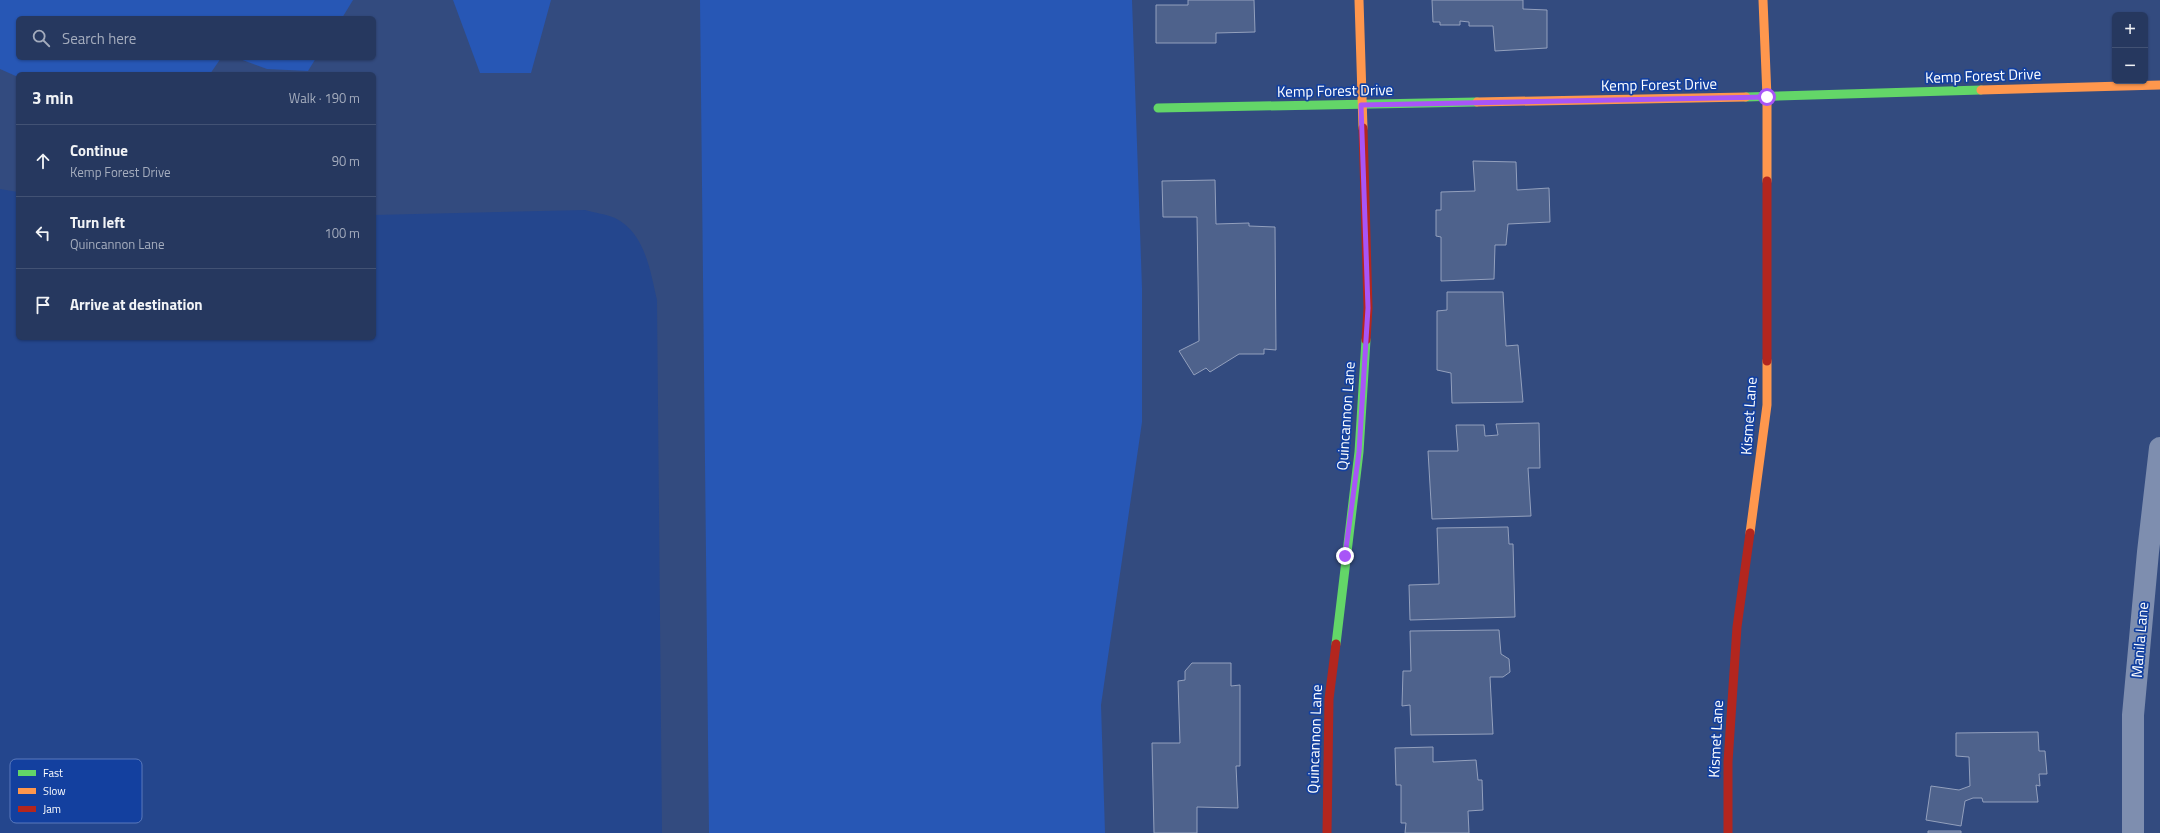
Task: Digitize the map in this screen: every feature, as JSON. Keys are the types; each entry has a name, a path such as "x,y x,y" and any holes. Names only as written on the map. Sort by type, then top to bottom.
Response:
{"street":[{"name":"Quincannon Lane","path":"1327,833 1329,699 1359,452 1368,308 1359,0"},
{"name":"Kismet Lane","path":"1728,833 1728,762 1737,627 1767,405 1767,97 1764,0"},
{"name":"Kemp Forest Drive","path":"1158,108 1767,97 2160,85"},
{"name":"Manila Lane","path":"2132,833 2133,715 2148,552 2160,448"}],"shaded area":[{"path":"0,0 353,0 343,16 16,16 16,60 220,60 211,72 16,72 16,76 0,69"},
{"path":"453,0 551,0 531,73 480,73"},
{"path":"700,0 1132,0 1142,288 1142,422 1101,705 1105,833 709,833"},
{"path":"242,60 315,60 308,71 267,69"},
{"path":"0,189 16,192 16,340 376,340 376,215 585,210 615,218 633,233 645,253 657,300 662,833 0,833"}],"building":[{"path":"1188,0 1254,0 1255,32 1216,33 1216,43 1156,43 1156,5 1188,5"},
{"path":"1432,0 1523,0 1523,9 1547,10 1547,48 1495,51 1493,26 1469,26 1469,22 1460,21 1460,25 1440,25 1440,22 1433,22"},
{"path":"1473,161 1516,162 1517,190 1549,188 1550,222 1508,224 1506,245 1495,245 1494,279 1441,281 1441,237 1436,236 1436,210 1441,210 1441,192 1475,191"},
{"path":"1215,180 1216,224 1249,223 1249,226 1275,227 1276,350 1264,349 1264,354 1239,354 1210,372 1206,368 1194,375 1179,351 1199,341 1197,217 1163,217 1162,181"},
{"path":"1447,292 1503,292 1506,346 1518,345 1523,402 1452,403 1451,373 1437,370 1437,311 1447,310"},
{"path":"1539,423 1540,468 1528,468 1531,516 1432,519 1428,451 1458,451 1456,425 1484,425 1485,436 1498,435 1496,424"},
{"path":"1508,527 1509,544 1513,544 1515,617 1410,620 1409,585 1439,584 1437,528"},
{"path":"1499,630 1501,654 1509,659 1510,672 1503,677 1490,677 1493,734 1411,735 1410,705 1402,706 1403,671 1411,671 1410,631"},
{"path":"1192,663 1231,663 1231,686 1240,685 1240,766 1236,766 1238,808 1197,807 1197,833 1154,833 1152,743 1180,743 1178,681 1185,680 1185,671"},
{"path":"2038,732 2039,751 2045,751 2047,774 2039,774 2040,786 2036,785 2038,802 1983,802 1982,798 1973,798 1965,801 1961,826 1926,820 1931,786 1959,790 1970,786 1969,757 1956,756 1956,733"},
{"path":"1433,747 1433,762 1476,760 1478,780 1482,780 1483,810 1468,811 1469,833 1405,833 1406,823 1401,823 1401,785 1396,785 1395,748"},
{"path":"1928,831 1961,831 1961,833 1928,833"}],"traffic: fast":[{"path":"1746,97 1981,90"},
{"path":"1158,108 1477,102"},
{"path":"1336,644 1359,452 1366,340"}],"traffic: slow":[{"path":"1359,0 1363,128"},
{"path":"1763,0 1767,97 1767,181"},
{"path":"1981,90 2160,85"},
{"path":"1477,102 1746,97"},
{"path":"1750,533 1767,405 1767,361"}],"traffic: jam":[{"path":"1363,128 1368,308 1366,340"},
{"path":"1767,181 1767,361"},
{"path":"1728,833 1728,762 1737,627 1750,533"},
{"path":"1327,833 1329,699 1336,644"}],"route":[{"path":"1345,556 1359,452 1368,308 1361,105 1767,97"}]}
